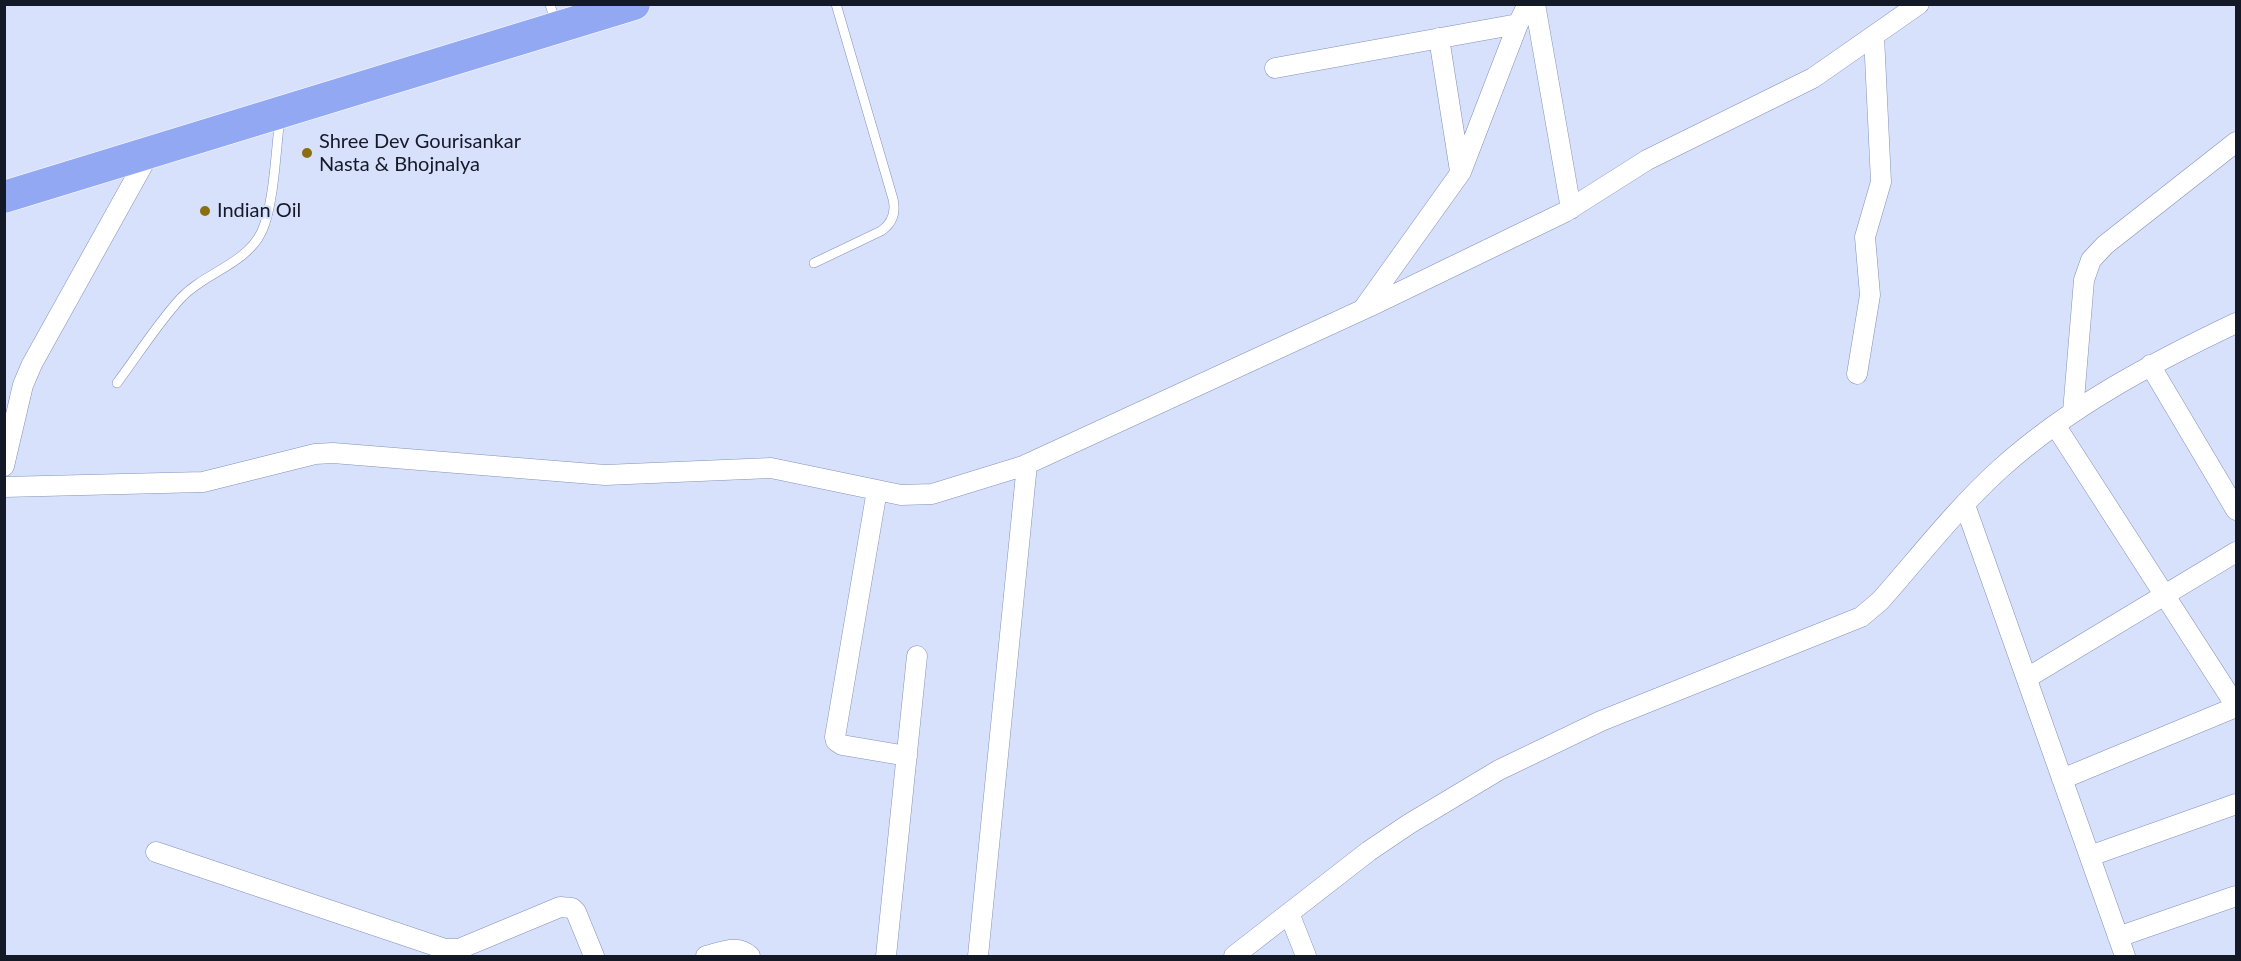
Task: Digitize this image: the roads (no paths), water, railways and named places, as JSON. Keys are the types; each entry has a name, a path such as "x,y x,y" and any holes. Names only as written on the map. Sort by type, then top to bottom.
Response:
{"highway":[{"path":"4,197 281,112 553,16 634,4"}],"street":[{"path":"1361,311 1461,172 1518,24 1528,4"},
{"path":"1535,4 1571,208"},
{"path":"4,487 203,482 315,454 333,453 605,475 771,468 909,496 932,494 1027,464 1361,311 1571,208 1647,159 1813,78 1919,4"},
{"path":"1275,68 1518,24"},
{"path":"1857,374 1870,295 1865,237 1882,177 1874,36"},
{"path":"1439,38 1461,172"},
{"path":"2073,412 2084,280 2091,260 2105,245 2236,142"},
{"path":"4,466 23,385 32,364 150,152"},
{"path":"1234,957 1369,851 1408,824 1499,770 1601,721 1861,617 1880,601 1965,505 2000,470 2055,424 2150,365 2236,323"},
{"path":"2150,365 2236,510"},
{"path":"2055,424 2236,706 2062,779"},
{"path":"978,957 1027,464"},
{"path":"877,490 835,737 842,745 907,756"},
{"path":"1965,505 2125,957"},
{"path":"2027,678 2236,552"},
{"path":"886,957 917,656"},
{"path":"2090,856 2236,804"},
{"path":"156,852 435,952 459,949 560,907 568,907 578,915 594,957"},
{"path":"2118,937 2236,896"},
{"path":"1289,914 1306,957"},
{"path":"706,957 735,949 742,950 750,957"}],"lane":[{"path":"814,263 881,231 888,226 894,213 893,198 836,4"},
{"path":"117,383 181,298 242,254 261,232 269,201 281,112"}],"place":[{"name":"Shree Dev Gourisankar Nasta & Bhojnalya","path":"307,153"},
{"name":"Indian Oil","path":"205,211"}]}
